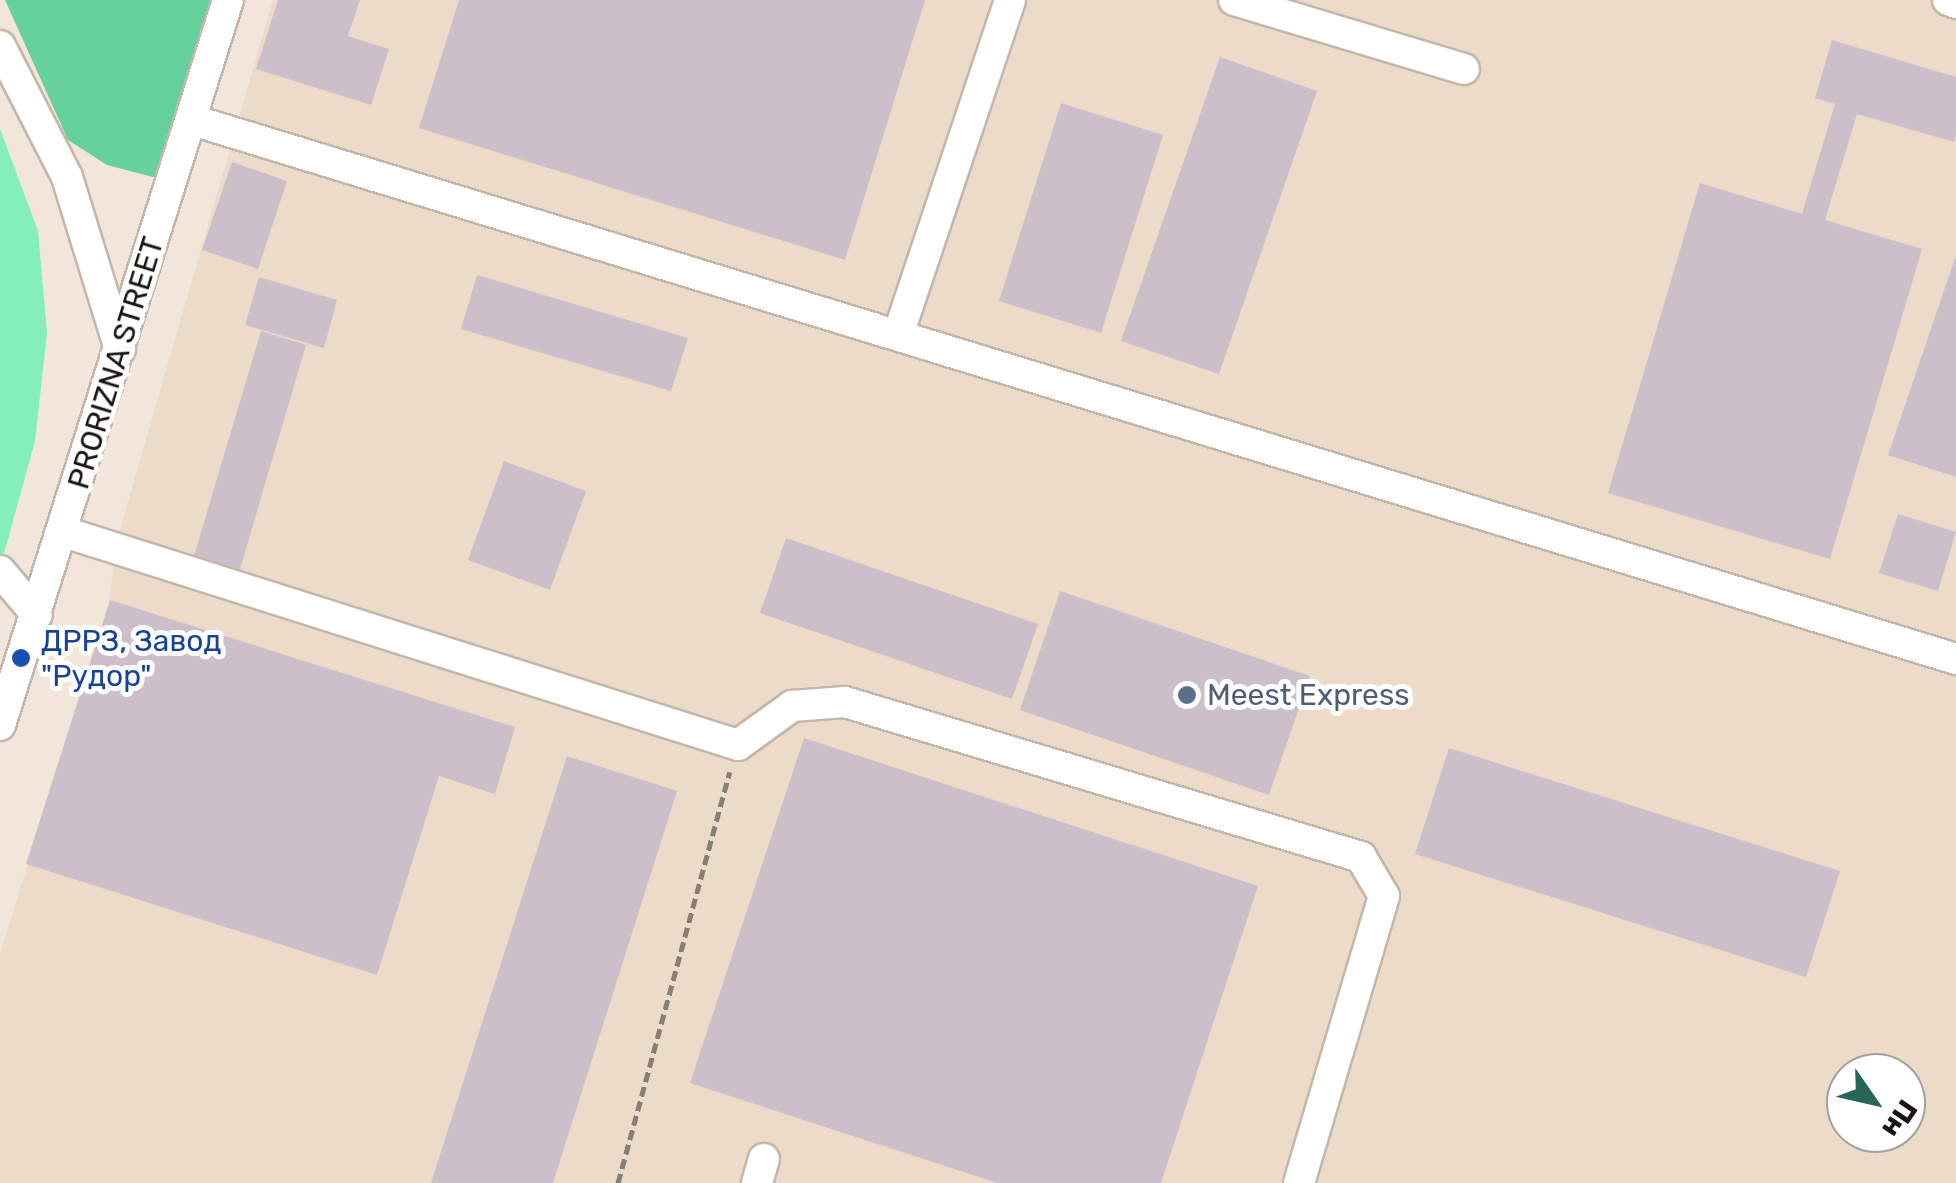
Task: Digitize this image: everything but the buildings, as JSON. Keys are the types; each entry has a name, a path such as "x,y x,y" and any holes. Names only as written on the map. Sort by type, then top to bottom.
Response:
{"street":[{"name":"PRORIZNA STREET","path":"0,725 64,532 228,0"},
{"path":"899,332 1010,0"},
{"path":"1234,0 1464,69"},
{"path":"1948,0 1956,3"},
{"path":"0,46 67,178 120,349"},
{"path":"192,120 899,332 1956,659"},
{"path":"64,532 738,745 792,706 845,702 1362,857 1384,896 1299,1183"},
{"path":"0,570 37,615"}],"path":[{"path":"618,1183 738,745"}],"shaded area":[{"path":"273,0 1940,0 1956,6 1956,1183 0,1183 0,954 110,600 115,547"}],"green space":[{"path":"5,0 227,0 172,182 107,165 68,140"},
{"path":"0,129 38,231 47,333 35,441 0,568"}],"place":[{"name":"ДРРЗ, Завод \"Рудор\"","path":"21,658"},
{"name":"Meest Express","path":"1187,695"}]}
